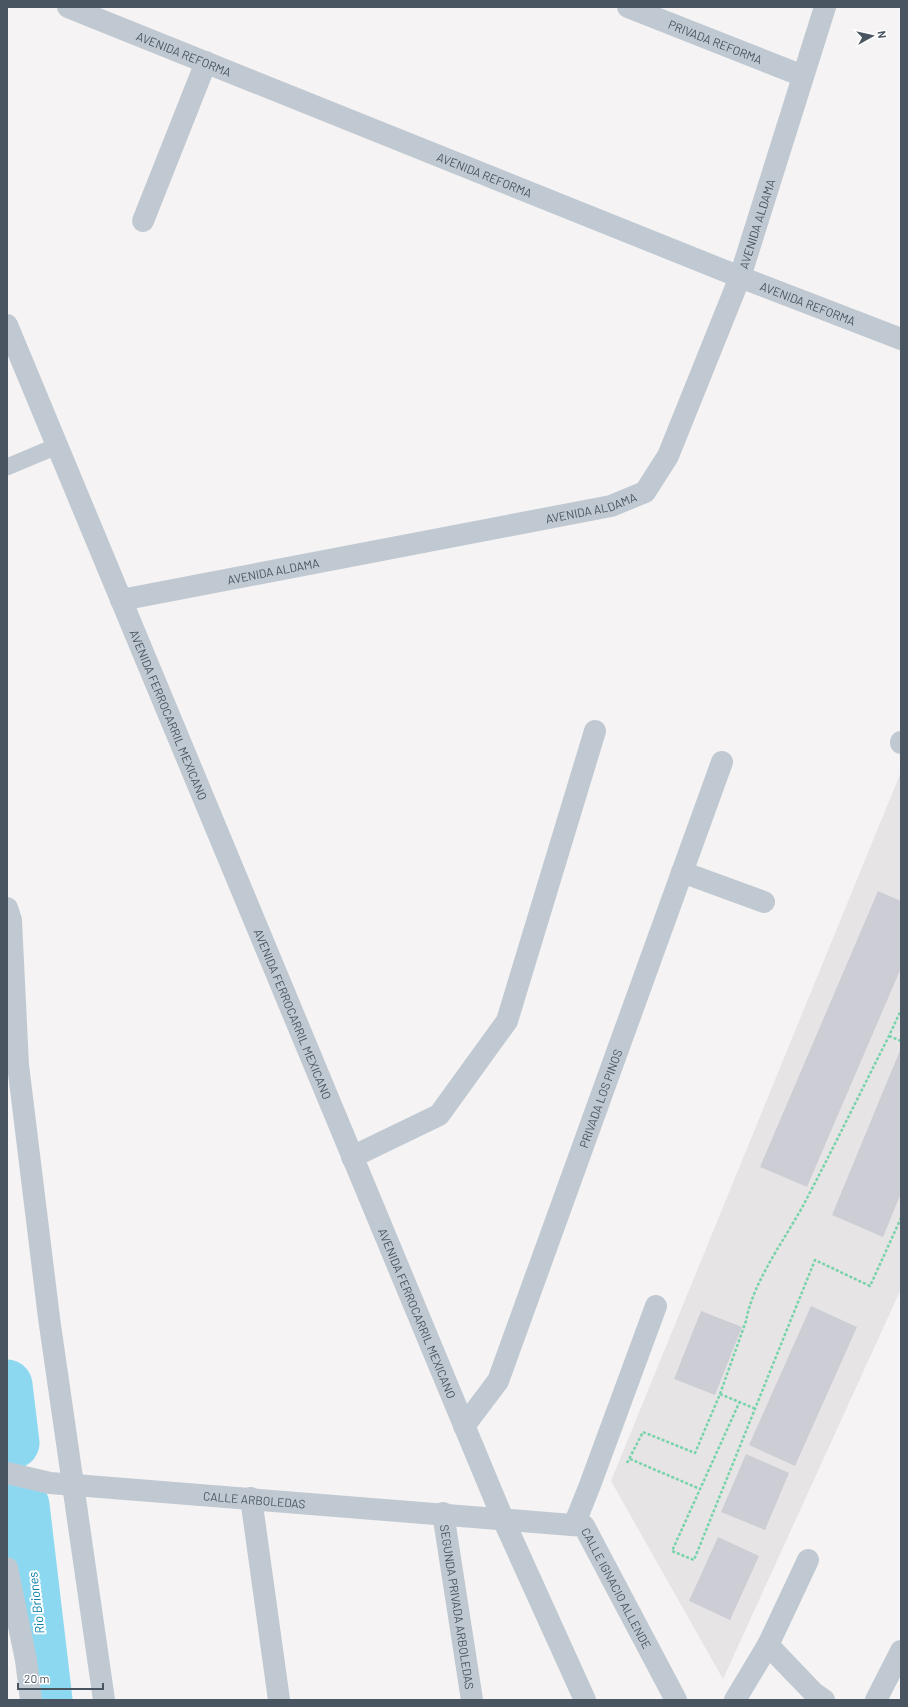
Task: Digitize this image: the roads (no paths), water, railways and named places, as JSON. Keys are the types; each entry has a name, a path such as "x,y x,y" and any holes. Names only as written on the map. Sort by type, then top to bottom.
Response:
{"street":[{"name":"AVENIDA REFORMA","path":"68,7 901,339"},
{"name":"PRIVADA REFORMA","path":"628,7 803,76"},
{"name":"AVENIDA ALDAMA","path":"121,600 611,506 645,492 668,456 740,276 825,7"},
{"path":"143,221 206,62"},
{"name":"AVENIDA FERROCARRIL MEXICANO","path":"7,325 502,1519 585,1700"},
{"path":"352,1157 439,1115 507,1021 595,731"},
{"name":"PRIVADA LOS PINOS","path":"464,1426 498,1381 722,762"},
{"path":"682,872 764,902"},
{"path":"7,908 11,920 18,1065 49,1318 104,1700"},
{"path":"574,1525 656,1306"},
{"name":"CALLE ARBOLEDAS","path":"7,1473 50,1482 502,1519"},
{"path":"250,1498 279,1700"},
{"name":"SEGUNDA PRIVADA ARBOLEDAS","path":"443,1513 472,1700"},
{"name":"CALLE IGNACIO ALLENDE","path":"502,1519 584,1526 676,1700"},
{"path":"735,1700 768,1645 808,1560"},
{"path":"7,1568 26,1660 31,1700"},
{"path":"768,1645 814,1693 824,1700"},
{"path":"876,1700 901,1651"}],"lane":[{"path":"7,467 57,446"}],"waterway":[{"name":"Rio Briones","path":"7,1385 14,1443"},
{"name":"Rio Briones","path":"24,1505 47,1700"}]}
